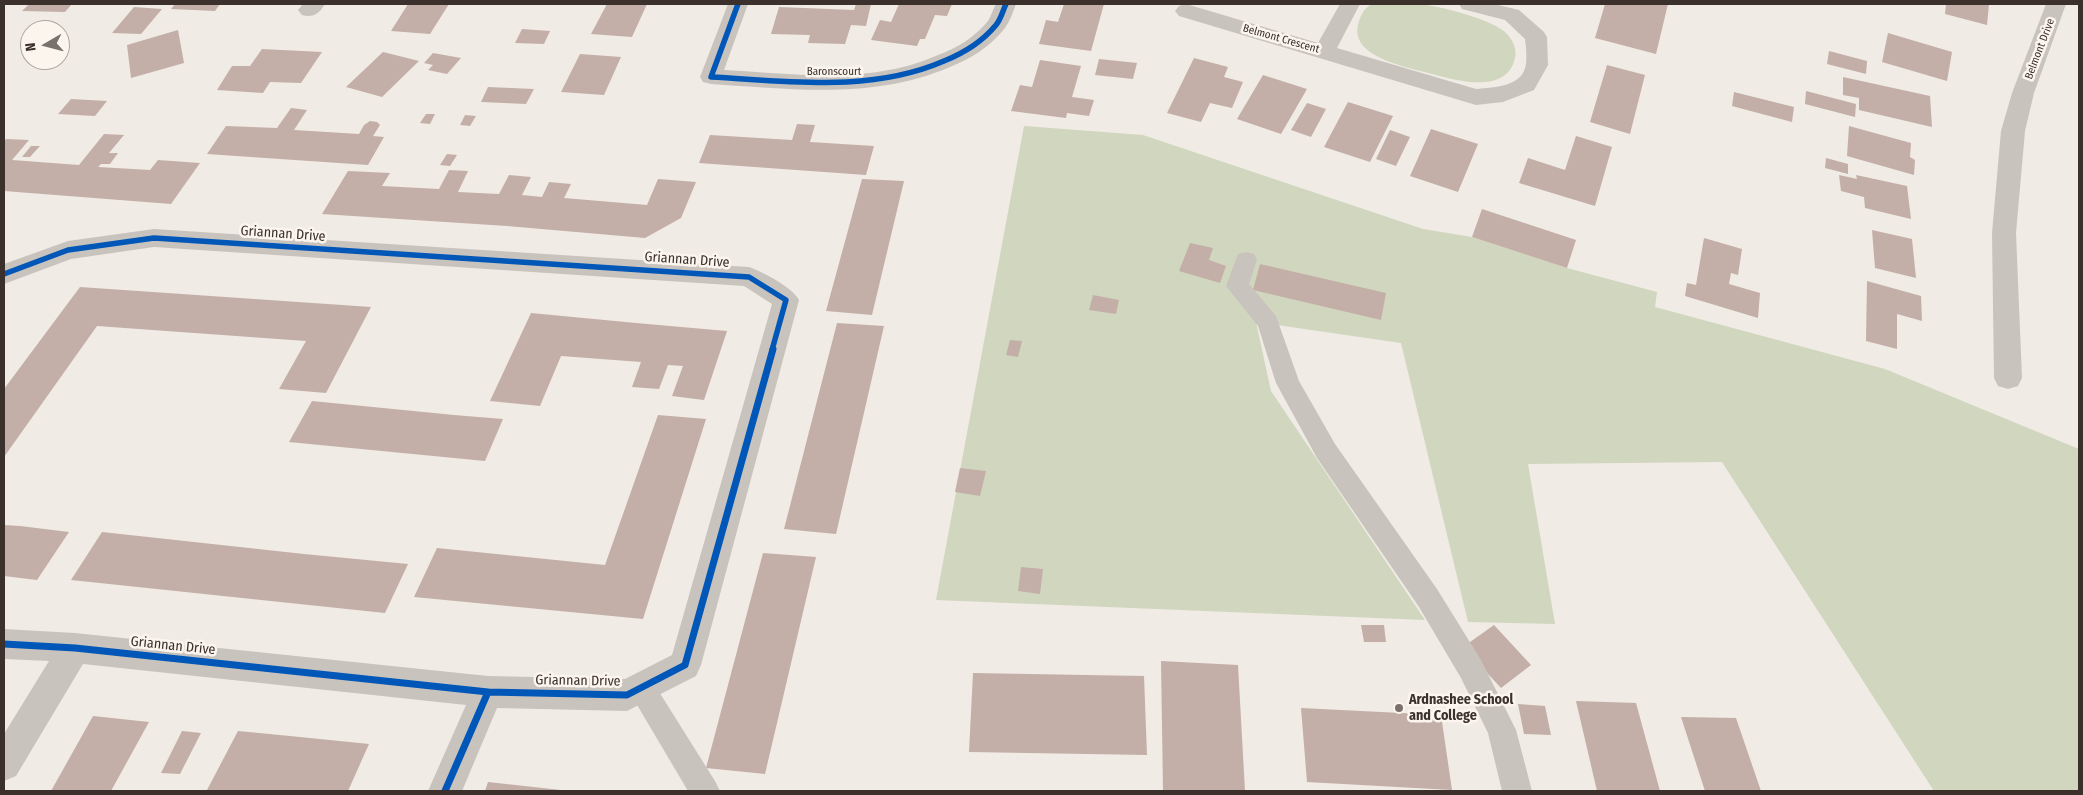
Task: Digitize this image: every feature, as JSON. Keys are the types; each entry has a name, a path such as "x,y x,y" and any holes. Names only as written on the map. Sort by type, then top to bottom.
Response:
{"street":[{"name":"Baronscourt","path":"738,4 711,77 820,83 869,82 922,71 968,51 997,24 1006,4"},
{"name":"Belmont Crescent","path":"1186,11 1324,52 1350,4"},
{"path":"1324,52 1476,98 1503,94 1526,85 1537,65 1536,37 1512,15 1469,4"},
{"name":"Belmont Drive","path":"2008,378 2004,233 2013,131 2023,93 2056,4"},
{"name":"Griannan Drive","path":"4,274 68,250 154,238 749,276 786,300 685,665 627,695 488,692 75,648 4,644"},
{"path":"4,764 75,648"},
{"path":"445,791 488,692"}],"lane":[{"path":"1246,260 1237,286 1268,322 1288,383 1326,451 1428,598 1471,670 1502,730 1517,791"},
{"path":"641,688 705,791"}],"green space":[{"path":"1372,4 1427,5 1479,19 1501,29 1507,34 1515,48 1515,58 1510,69 1503,76 1493,81 1482,82 1447,78 1385,60 1373,54 1358,37 1360,18"},
{"path":"1024,126 1143,135 1423,229 1472,237 1567,268 1657,292 1655,307 1885,369 2079,449 2079,791 1934,791 1722,462 1528,464 1555,624 1468,622 1401,343 1256,322 1271,391 1425,620 936,600"}],"building":[{"path":"29,4 72,4 65,12 22,11"},
{"path":"175,4 220,4 215,11 171,9"},
{"path":"408,4 449,4 430,34 391,31"},
{"path":"607,4 647,4 632,37 591,34"},
{"path":"856,4 871,4 866,26 851,25 845,44 808,43 810,35 771,34 779,7 854,10"},
{"path":"899,4 952,4 947,16 935,15 925,39 920,39 917,46 871,40 880,20 891,22"},
{"path":"1064,4 1104,4 1091,51 1039,44 1046,20 1058,22"},
{"path":"1605,4 1668,4 1656,54 1595,38"},
{"path":"1946,4 1989,4 1987,25 1945,14"},
{"path":"134,7 162,9 141,34 112,33"},
{"path":"522,29 550,31 544,44 515,43"},
{"path":"178,30 184,63 131,78 127,45"},
{"path":"1888,33 1952,52 1947,81 1882,62"},
{"path":"262,49 322,52 301,83 270,82 263,93 217,90 232,66 250,66"},
{"path":"1829,51 1867,61 1866,74 1827,64"},
{"path":"383,52 419,61 382,97 346,87"},
{"path":"433,53 461,58 447,74 428,70 433,65 424,63"},
{"path":"580,54 621,57 604,95 561,92"},
{"path":"1194,58 1228,67 1224,77 1243,82 1232,108 1210,103 1201,122 1167,113"},
{"path":"1099,59 1137,63 1133,79 1095,75"},
{"path":"1040,60 1081,66 1072,97 1094,100 1089,116 1067,113 1066,118 1011,111 1020,85 1032,87"},
{"path":"1607,65 1645,75 1630,134 1590,122"},
{"path":"1263,75 1307,89 1281,134 1237,119"},
{"path":"1843,77 1930,96 1932,127 1859,110 1859,98 1843,95"},
{"path":"488,87 534,89 526,104 481,102"},
{"path":"1806,91 1856,104 1855,117 1805,104"},
{"path":"1734,92 1794,107 1792,122 1732,106"},
{"path":"71,99 107,101 95,116 58,114"},
{"path":"1348,102 1393,116 1370,162 1324,147"},
{"path":"1307,103 1326,109 1311,137 1291,130"},
{"path":"291,108 307,110 294,130 359,134 364,125 370,121 377,122 380,125 373,136 384,137 368,165 207,154 226,126 277,128"},
{"path":"426,114 435,114 430,124 420,123"},
{"path":"465,115 476,116 470,126 460,125"},
{"path":"797,124 815,125 810,142 874,146 866,175 699,163 710,135 792,140"},
{"path":"1849,126 1911,143 1910,157 1915,160 1914,175 1847,156"},
{"path":"1431,129 1478,144 1458,192 1410,176"},
{"path":"1390,130 1410,137 1396,166 1376,159"},
{"path":"104,134 124,135 109,153 118,153 110,164 101,164 98,167 150,170 158,160 200,163 171,204 4,191 4,142 6,139 29,140 12,160 79,165"},
{"path":"1576,136 1612,147 1595,206 1519,183 1528,158 1565,170"},
{"path":"31,146 40,146 30,157 22,157"},
{"path":"447,154 457,155 450,166 440,165"},
{"path":"1826,158 1848,164 1848,174 1825,168"},
{"path":"449,170 468,171 458,192 499,194 509,175 531,177 522,195 542,197 549,182 571,184 564,198 647,205 658,179 696,182 681,218 645,238 507,226 322,214 348,171 390,173 382,186 439,189"},
{"path":"1839,175 1857,179 1856,175 1907,186 1911,219 1865,208 1864,197 1841,191"},
{"path":"862,179 904,181 872,315 826,311"},
{"path":"1482,209 1576,240 1567,268 1472,237"},
{"path":"1872,230 1912,239 1916,278 1875,268"},
{"path":"1704,238 1742,249 1738,275 1731,273 1729,284 1760,293 1758,318 1685,296 1687,283 1696,285"},
{"path":"1190,243 1213,248 1209,260 1226,266 1220,283 1179,271"},
{"path":"1260,264 1386,293 1381,320 1253,290"},
{"path":"1867,281 1921,296 1922,321 1897,314 1897,349 1866,341"},
{"path":"80,287 371,307 326,393 279,389 306,341 97,326 4,457 4,389"},
{"path":"1093,295 1119,300 1116,314 1089,310"},
{"path":"531,313 727,331 704,400 672,396 683,366 668,365 659,389 632,387 641,362 561,356 540,406 490,401"},
{"path":"837,323 884,326 836,534 784,529"},
{"path":"1010,340 1022,341 1018,357 1006,355"},
{"path":"312,401 503,419 485,461 289,442"},
{"path":"658,415 706,419 643,619 414,597 437,548 605,565"},
{"path":"960,468 986,471 980,496 955,492"},
{"path":"4,525 69,532 37,580 4,576"},
{"path":"102,532 408,564 385,613 71,580"},
{"path":"763,553 816,557 765,774 706,768"},
{"path":"1021,567 1043,569 1040,594 1018,591"},
{"path":"1361,625 1384,625 1386,642 1364,642"},
{"path":"1494,625 1531,665 1501,688 1463,647"},
{"path":"1161,661 1238,665 1245,791 1163,791"},
{"path":"973,673 1144,676 1147,755 969,752"},
{"path":"1576,701 1636,703 1660,791 1597,791"},
{"path":"1518,704 1545,706 1551,735 1524,734"},
{"path":"1301,708 1441,715 1452,790 1307,782"},
{"path":"93,716 149,722 111,791 51,791"},
{"path":"1681,717 1736,718 1761,791 1705,791"},
{"path":"182,731 201,733 180,774 161,773"},
{"path":"238,731 369,744 348,791 207,790"},
{"path":"488,782 561,790 561,791 485,791"}],"cycle path":[{"path":"738,4 711,77 820,83 869,82 922,71 968,51 997,24 1006,4"},
{"path":"4,274 68,250 154,238 749,277 786,300 685,665 627,695 488,692"},
{"path":"4,644 75,648 488,692 445,791"}],"place":[{"name":"Ardnashee School and College","path":"1399,708"}]}
